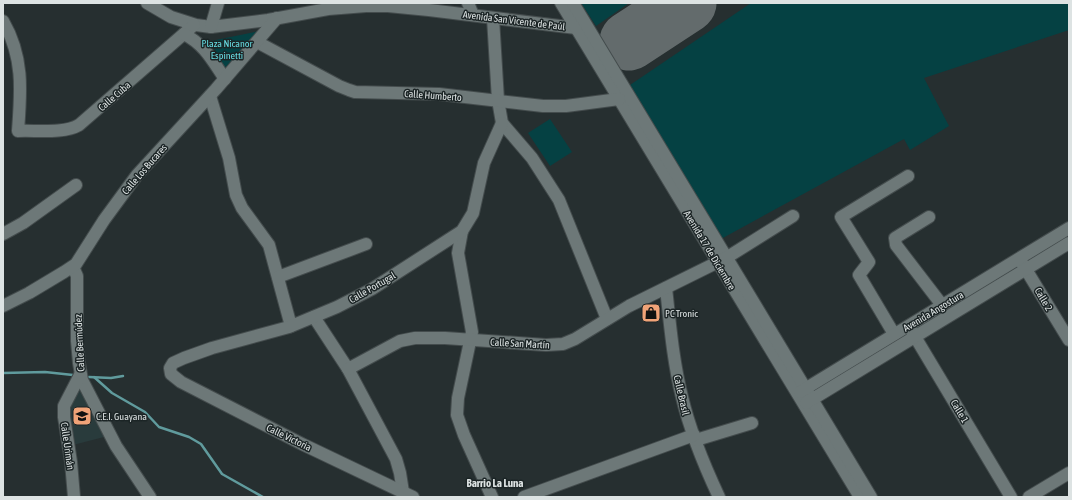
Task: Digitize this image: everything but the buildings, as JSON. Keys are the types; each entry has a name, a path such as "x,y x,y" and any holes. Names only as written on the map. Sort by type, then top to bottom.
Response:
{"street":[{"name":"Avenida San Vicente de Paúl","path":"147,3 171,17 194,25 211,28 232,26 346,6 388,6 576,28"},
{"path":"211,28 218,3"},
{"path":"328,9 346,3"},
{"path":"468,3 473,15"},
{"name":"Avenida 17 de Diciembre","path":"561,3 619,98 722,260"},
{"name":"Avenida 17 de Diciembre","path":"573,3 722,260 801,391 871,497"},
{"name":"Calle Los Bucares","path":"3,306 29,293 73,267 82,256 104,220 137,175 210,96 258,42 277,18"},
{"path":"493,18 498,100 502,123 532,158 559,200 607,320"},
{"name":"Calle Cuba","path":"3,21 12,42 19,67 21,90 18,131 63,130 76,127 194,25"},
{"path":"184,34 202,46 225,79"},
{"name":"Calle Humberto","path":"258,42 349,90 364,92 422,92 543,106 566,106 619,98"},
{"path":"210,96 229,158 236,195 239,202 269,245 291,326"},
{"name":"Calle Portugal","path":"170,370 174,364 184,358 212,348 291,326 314,317 372,289 462,231 473,213 484,163 502,123"},
{"path":"894,334 859,275 869,262 841,217 908,176"},
{"path":"3,234 23,223 76,185"},
{"name":"Calle San Martín","path":"348,369 400,341 407,339 433,338 558,345 575,339 621,310 722,260 793,216"},
{"path":"929,217 895,238 896,245 942,305"},
{"name":"Avenida Angostura","path":"801,391 1069,228"},
{"path":"462,231 458,253 472,326 471,340 458,398 457,414 464,435 492,497"},
{"path":"278,277 366,244"},
{"name":"Avenida Angostura","path":"808,402 1069,244"},
{"name":"Calle 2","path":"1019,258 1069,340"},
{"name":"Calle Bermúdez","path":"73,267 77,276 77,341 80,375 110,435 150,497"},
{"name":"Calle Brasil","path":"666,288 679,384 688,419 719,497"},
{"path":"314,317 348,369 398,465 408,495"},
{"name":"Calle 1","path":"908,326 1011,497"},
{"name":"Calle Victoria","path":"170,370 174,377 181,382 302,444 408,495"},
{"name":"Calle Urimán","path":"74,497 71,462 64,418 64,406 80,375"},
{"name":"Avenida 17 de Diciembre","path":"808,402 860,497"},
{"path":"531,496 695,438 752,423"},
{"path":"1029,497 1069,473"}],"shaded area":[{"name":"C.E.I. Guayana","path":"79,391 84,393 89,401 104,437 73,445 68,411 76,392"}],"green space":[{"path":"581,3 629,3 596,26"},
{"path":"751,3 1069,3 1069,30 924,78 949,126 910,150 904,139 721,239 630,85"},
{"name":"Plaza Nicanor Espinetti","path":"259,31 224,69 211,41"},
{"path":"550,119 572,152 550,166 528,133"}],"waterway":[{"path":"3,373 45,372 73,375"},
{"path":"89,377 111,378 123,376"},
{"path":"94,377 112,393 145,412 159,427 189,437 201,444 222,474 263,497"}],"runway":[{"path":"629,41 687,3"}],"place":[{"name":"PC Tronic","path":"651,313"},
{"name":"C.E.I. Guayana","path":"82,416"}],"district":[{"name":"Barrio La Luna","path":"495,483"}]}
